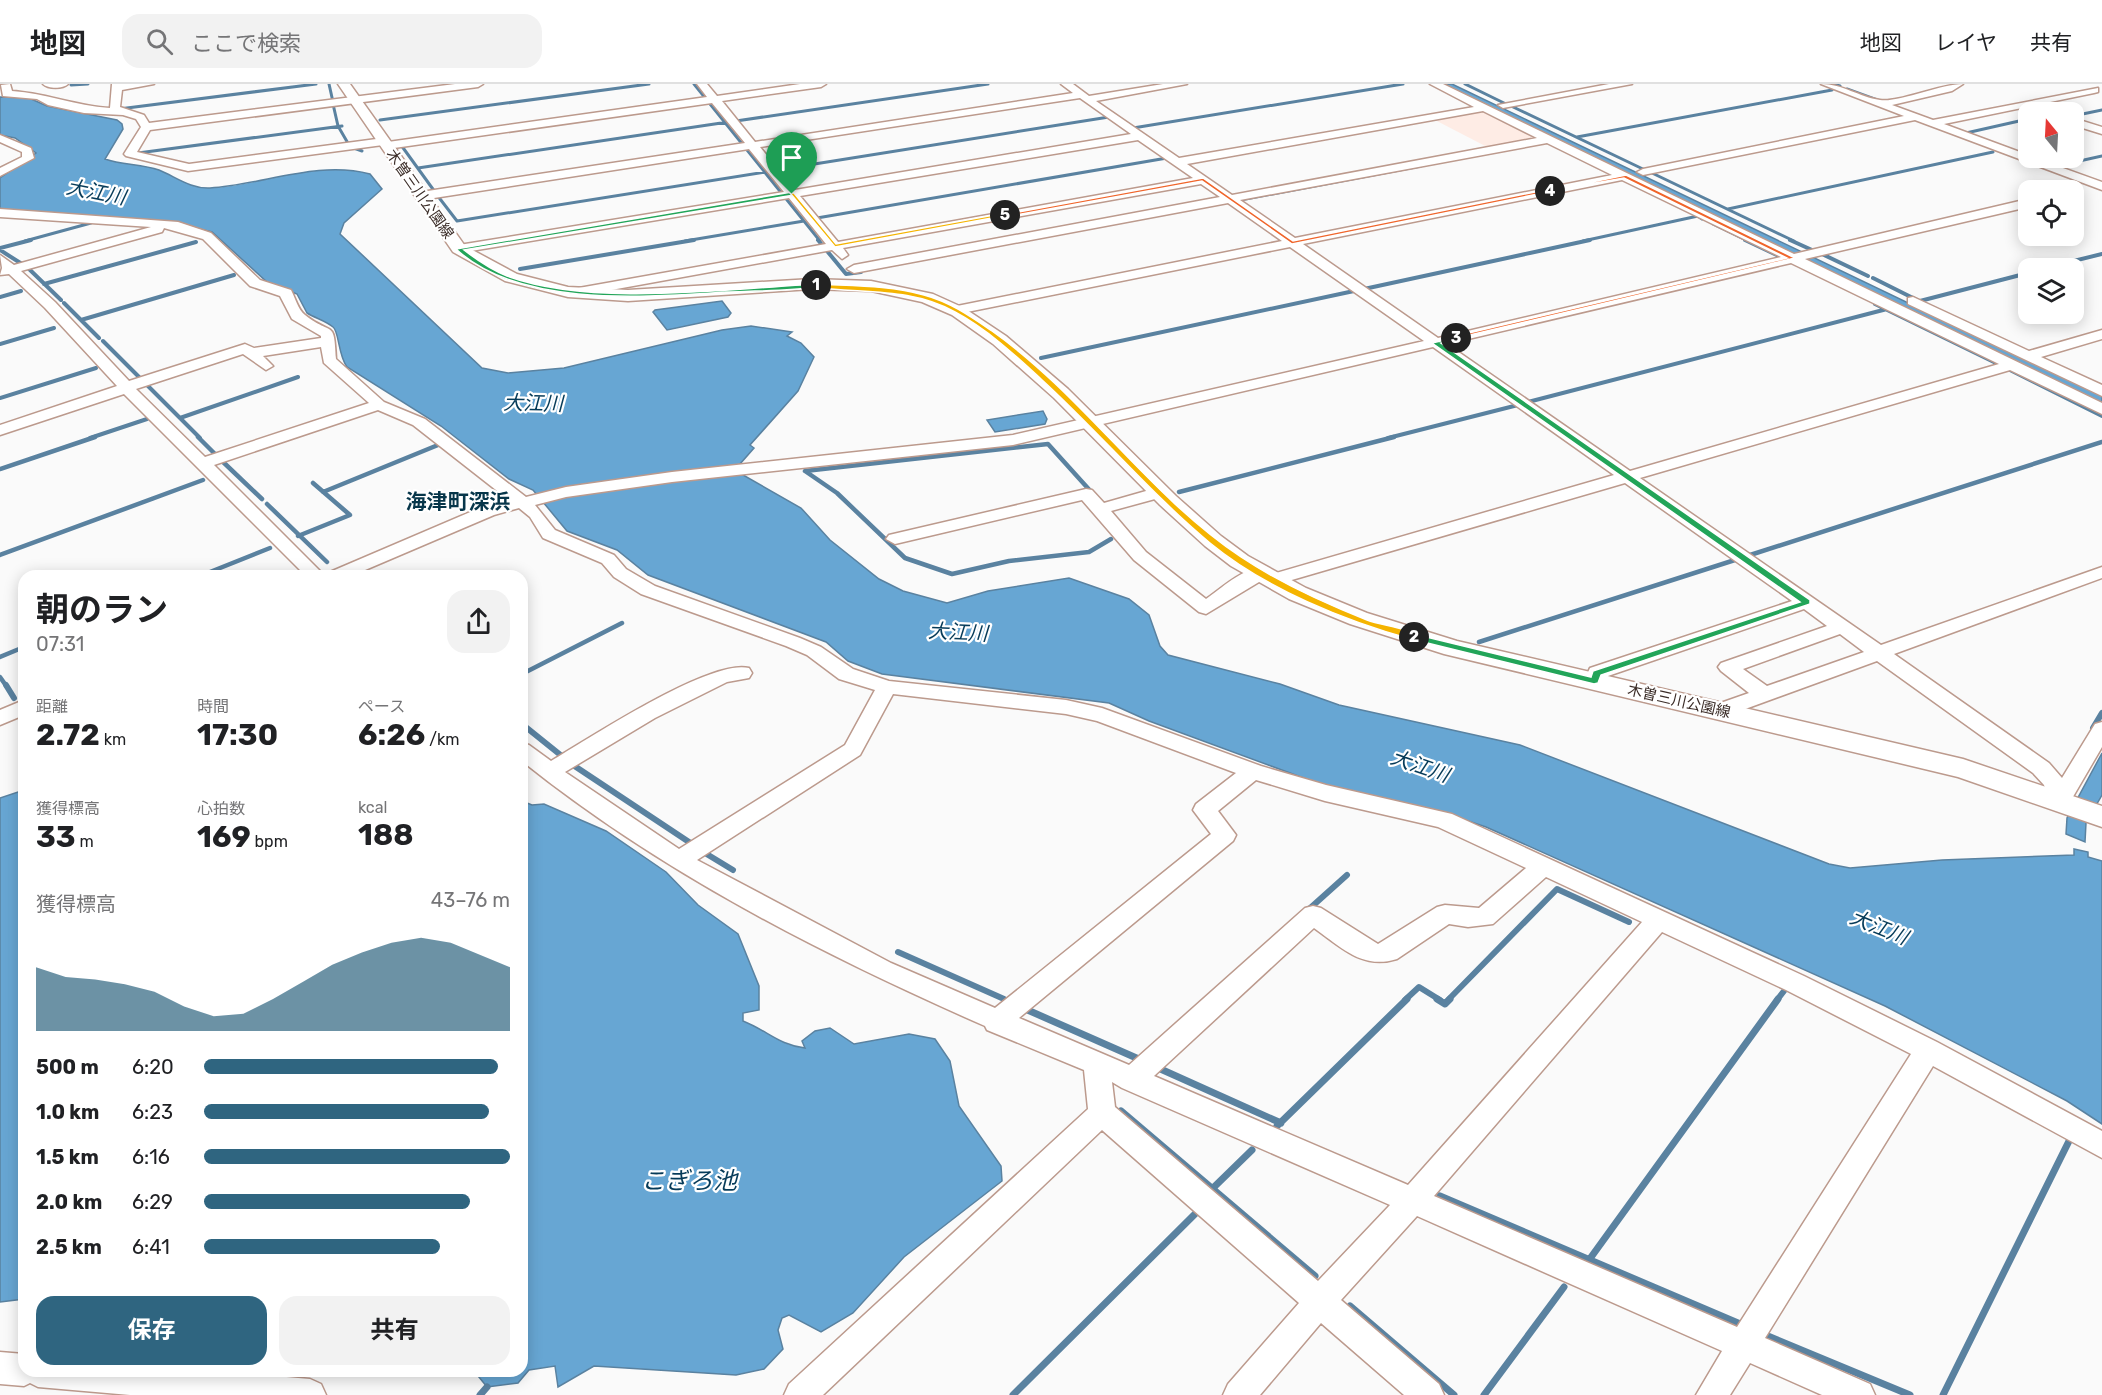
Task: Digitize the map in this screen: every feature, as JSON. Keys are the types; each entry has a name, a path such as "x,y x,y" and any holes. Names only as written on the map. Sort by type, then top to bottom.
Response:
{"main road":[{"name":"木曽三川公園線","path":"349,92 459,249 478,263 506,278 578,292 647,295 778,287 857,275 924,297 957,310 1013,350 1094,423 1160,492 1214,542 1267,576 1320,605 1370,624 1594,681 1964,769 2063,802 2100,817"}],"street":[{"path":"9,84 7,94 39,96 52,103 84,110 129,112"},
{"path":"48,84 63,84"},
{"path":"146,127 140,117 115,109 117,86 149,84"},
{"path":"478,84 349,92 146,127 130,154 176,163 188,168 821,84"},
{"path":"702,84 709,100 786,195 829,247 857,275 1552,141"},
{"path":"1066,84 2041,768 2054,783 2063,802"},
{"path":"421,196 747,146 1182,84"},
{"path":"1435,84 2102,409"},
{"path":"1459,84 1834,263"},
{"path":"1503,105 1627,84"},
{"path":"1826,84 2102,186"},
{"path":"1839,89 1863,84"},
{"path":"1881,104 1948,89 1958,84"},
{"path":"2075,84 2098,92"},
{"path":"2043,102 2098,92"},
{"path":"1932,123 2018,107"},
{"path":"1177,162 1485,108"},
{"path":"1643,172 1916,117"},
{"path":"2084,125 2099,130"},
{"path":"2084,132 2099,130"},
{"path":"459,249 1141,136"},
{"path":"0,138 27,150 28,158 0,173"},
{"path":"2003,150 2018,146"},
{"path":"957,310 1624,176"},
{"path":"578,292 1203,180"},
{"path":"2084,190 2102,186"},
{"path":"350,570 465,519 527,500 611,485 1013,440 1094,423 2018,205"},
{"path":"0,213 174,225 207,236 255,283 286,293 297,316 304,322 319,326 328,334 330,360 345,376 361,385 379,405 419,422 527,500 549,534 608,559 620,573 648,590 793,642 814,651 846,674 887,687 1066,707 1102,715 1253,771 1325,793 1444,820 1794,983 1928,1050 2102,1145"},
{"path":"7,271 174,225"},
{"path":"0,259 7,271 50,305 126,388 309,570"},
{"path":"1899,294 2102,391"},
{"path":"2028,356 2102,334"},
{"path":"251,353 284,350 330,341"},
{"path":"0,430 245,348 266,366"},
{"path":"895,539 1086,494 1140,556 1206,608 1244,581 1626,476 2012,365"},
{"path":"203,463 379,405"},
{"path":"1100,509 1160,492"},
{"path":"1719,711 2102,572"},
{"path":"1594,681 1597,673 1807,602"},
{"path":"1765,695 1728,667 1842,627"},
{"path":"549,772 648,713 722,676 742,673"},
{"path":"678,861 853,750 887,687"},
{"path":"2063,802 2102,729"},
{"path":"528,755 549,772 678,861 784,921 882,970 996,1022 1411,1202 1745,1343 1860,1395"},
{"path":"996,1022 1225,835 1204,810 1253,771"},
{"path":"1131,1080 1313,915 1368,952 1378,954 1388,951 1445,914 1468,918 1485,917 1543,866"},
{"path":"1239,1395 1658,920"},
{"path":"1712,1395 1928,1050"},
{"path":"1097,1065 1102,1113 1428,1395"},
{"path":"800,1395 1102,1113"},
{"path":"0,1368 18,1370"},
{"path":"106,1377 310,1395"}],"shaded area":[{"path":"1481,111 1540,140 1491,149 1433,119"}],"water":[{"path":"1442,84 1452,84 2102,396 2102,404"},
{"name":"大江川","path":"0,97 29,98 47,106 117,120 122,124 123,129 105,159 159,170 196,187 230,186 310,171 350,170 370,174 382,189 344,223 340,234 482,368 508,373 564,368 722,330 751,326 792,332 787,336 801,343 814,357 798,391 750,445 754,448 740,464 743,475 801,508 830,540 879,579 903,591 947,603 988,591 1069,578 1129,599 1149,615 1160,646 1168,655 1280,684 1339,705 1520,745 1829,864 1850,868 1942,860 2074,855 2074,849 2088,852 2088,857 2102,861 2102,1124 2067,1101 1885,1006 1486,827 1447,814 1317,783 1149,721 1109,703 882,674 848,661 826,642 648,575 617,550 567,531 533,490 509,479 441,426 347,367 333,327 307,313 297,294 267,282 212,232 170,222 0,209 0,178 36,153 15,138 0,135"},
{"path":"722,301 731,313 728,317 667,330 653,312 655,310"},
{"path":"1043,411 1047,419 1045,424 995,432 987,420"},
{"path":"2102,753 2102,795 2086,823 2085,842 2066,834 2067,818"},
{"path":"18,792 18,1300 0,1302 0,798"},
{"name":"こぎろ池","path":"528,803 544,804 606,831 666,872 698,905 738,934 759,986 759,1010 743,1013 743,1021 781,1041 805,1048 802,1041 815,1031 830,1028 854,1044 909,1034 935,1039 950,1061 959,1106 1001,1166 1002,1181 904,1257 853,1313 821,1332 789,1315 782,1318 778,1330 783,1349 764,1369 736,1375 594,1366 558,1387 555,1366 529,1370"},
{"name":"こぎろ池","path":"479,1377 523,1377 518,1383 487,1387"}],"waterway":[{"path":"71,85 88,84"},
{"path":"119,109 316,84"},
{"path":"329,84 333,102"},
{"path":"380,120 649,84"},
{"path":"694,84 725,122"},
{"path":"736,121 988,84"},
{"path":"1133,128 1403,84"},
{"path":"1465,84 1506,104"},
{"path":"1834,84 1840,86"},
{"path":"1847,89 1880,101"},
{"path":"1577,137 1832,90"},
{"path":"333,104 338,126"},
{"path":"1511,106 1645,170"},
{"path":"2084,114 2102,110"},
{"path":"777,170 1109,117"},
{"path":"1966,133 2018,121"},
{"path":"418,168 725,122"},
{"path":"725,122 765,172"},
{"path":"138,153 338,126"},
{"path":"338,126 349,145"},
{"path":"401,145 435,192"},
{"path":"351,147 362,151"},
{"path":"1728,209 1993,152"},
{"path":"2084,160 2102,156"},
{"path":"817,218 1167,158"},
{"path":"1235,201 1421,166"},
{"path":"437,195 457,221 765,172"},
{"path":"765,172 804,221"},
{"path":"1652,173 1794,241"},
{"path":"1583,241 1698,216 1702,219"},
{"path":"685,241 804,221"},
{"path":"804,221 820,241"},
{"path":"25,241 91,223"},
{"path":"1713,224 1748,241"},
{"path":"0,248 31,240"},
{"path":"520,269 694,240"},
{"path":"818,240 846,274 861,272"},
{"path":"1364,289 1590,240"},
{"path":"1745,240 1781,257"},
{"path":"1790,240 1812,250"},
{"path":"44,284 196,242"},
{"path":"0,250 22,264"},
{"path":"2084,258 2102,254"},
{"path":"1824,255 1868,276"},
{"path":"27,267 44,284"},
{"path":"81,320 234,275"},
{"path":"1920,301 2018,276"},
{"path":"1873,278 1917,300"},
{"path":"44,284 61,300"},
{"path":"0,297 21,291"},
{"path":"1041,358 1354,291"},
{"path":"64,303 81,320"},
{"path":"1875,304 1886,309"},
{"path":"1528,402 1886,309"},
{"path":"1886,309 2000,365"},
{"path":"81,320 99,338"},
{"path":"0,344 54,328"},
{"path":"103,341 142,380"},
{"path":"0,398 96,368"},
{"path":"2008,369 2102,416"},
{"path":"180,418 298,377"},
{"path":"146,384 180,418"},
{"path":"1388,438 1518,405"},
{"path":"180,418 200,438"},
{"path":"90,438 147,419"},
{"path":"0,469 95,437"},
{"path":"198,437 217,456"},
{"path":"1179,492 1394,437"},
{"path":"1747,556 2102,442"},
{"path":"1094,495 1048,444 805,471 837,493 905,558 952,574 1009,561 1089,552 1111,539"},
{"path":"323,492 438,445"},
{"path":"221,460 262,499"},
{"path":"0,555 203,480"},
{"path":"313,483 323,492"},
{"path":"299,535 350,515 323,492"},
{"path":"267,504 299,535"},
{"path":"299,535 327,562"},
{"path":"215,570 270,548"},
{"path":"1479,642 1738,559"},
{"path":"528,671 622,623"},
{"path":"0,657 18,650"},
{"path":"0,677 7,687"},
{"path":"6,685 14,698"},
{"path":"2093,728 2102,713"},
{"path":"528,729 563,757"},
{"path":"573,765 692,844"},
{"path":"708,851 705,853 733,870"},
{"path":"1308,910 1347,875"},
{"path":"1448,1000 1557,889 1629,922"},
{"path":"898,952 1004,999"},
{"path":"1405,1000 1419,987 1440,1000"},
{"path":"1777,1000 1784,991"},
{"path":"1280,1123 1407,999"},
{"path":"1437,999 1445,1004 1450,999"},
{"path":"1589,1260 1778,999"},
{"path":"1023,1008 1141,1060"},
{"path":"1156,1067 1280,1123"},
{"path":"1121,1111 1212,1189"},
{"path":"1277,1126 1280,1123"},
{"path":"1943,1395 2070,1139"},
{"path":"1212,1189 1252,1150"},
{"path":"1212,1189 1315,1276"},
{"path":"1440,1196 1589,1260"},
{"path":"1013,1395 1200,1209"},
{"path":"1589,1260 1745,1326"},
{"path":"1484,1395 1564,1287"},
{"path":"1350,1306 1454,1395"},
{"path":"1763,1334 1910,1395"},
{"path":"480,1395 487,1387"}],"district":[{"name":"海津町深浜","path":"458,501"}],"route":[{"path":"1624,176 1792,258 1436,343 1807,602 1597,673 1594,681 1453,648 1370,624 1320,605 1240,561 1214,542 1173,505 1094,423 1013,350 946,304 892,290 842,285 647,295 568,291 535,286 506,278 478,263 459,249 792,194 835,246 1203,180 1292,243 1624,176"}]}
